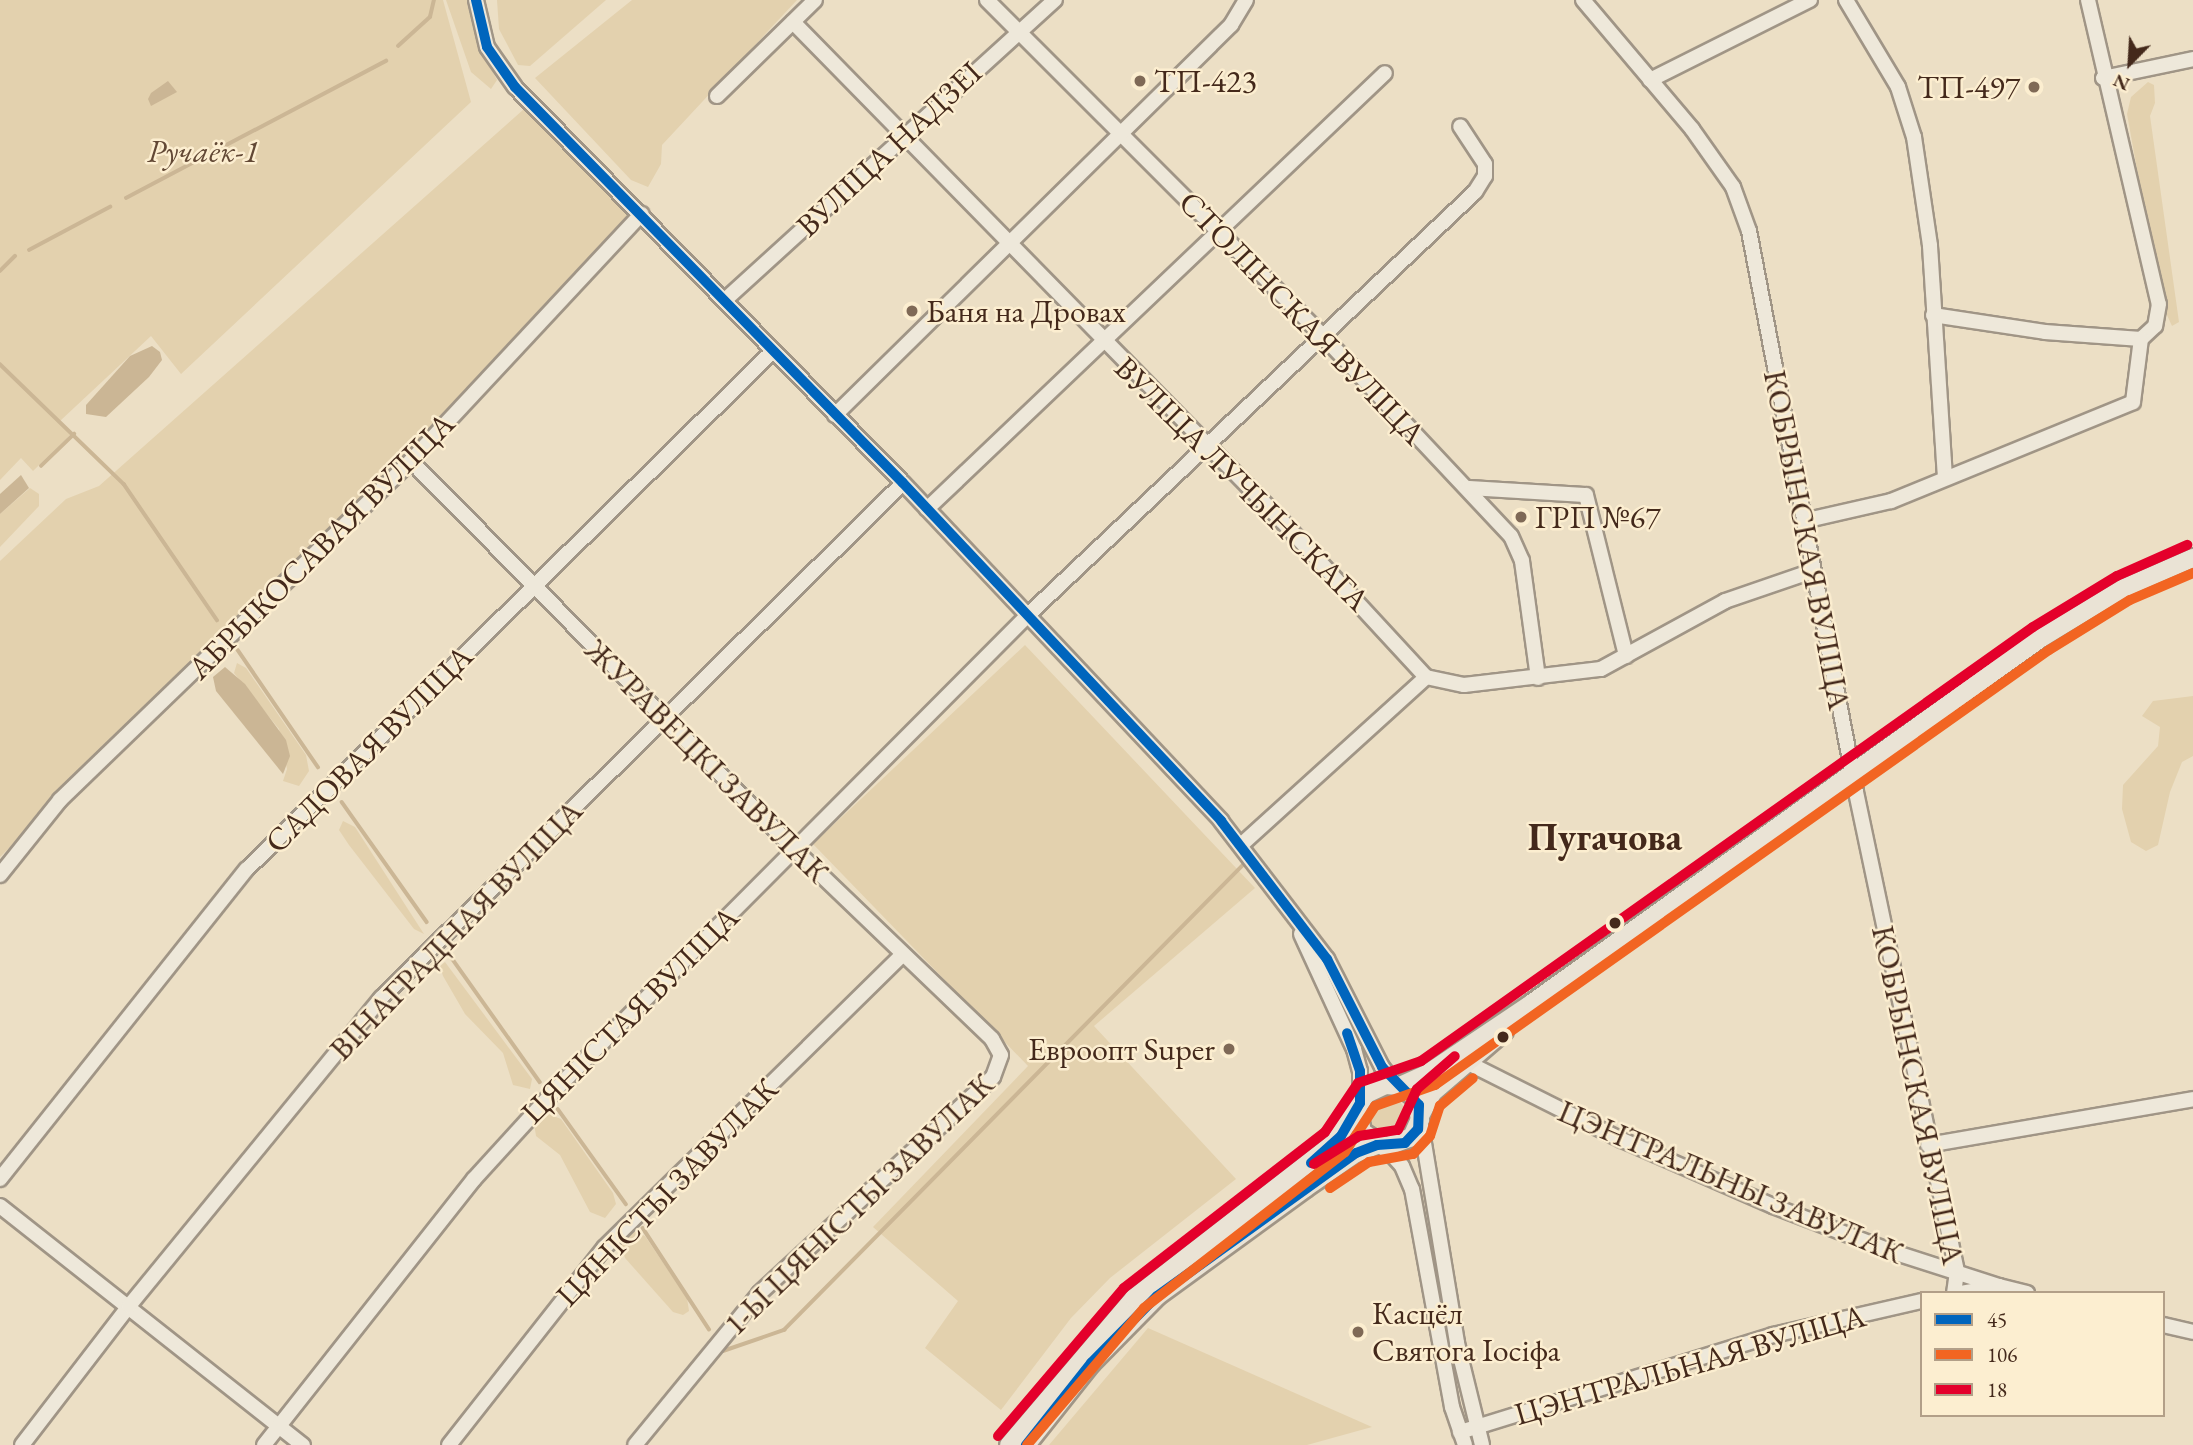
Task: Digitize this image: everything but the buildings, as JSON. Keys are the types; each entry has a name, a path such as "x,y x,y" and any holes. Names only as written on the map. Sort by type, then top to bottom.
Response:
{"main road":[{"path":"1009,1445 1134,1297 1308,1166 1341,1136 1375,1088 1398,1086 1427,1074 1531,1004 2041,638 2124,588 2193,558"},
{"path":"1026,1445 1091,1363 1157,1296 1356,1153 1412,1137 1432,1093 1531,1004"},
{"path":"1398,1086 1415,1097 1420,1117"},
{"path":"1359,1107 1362,1132 1381,1146"}],"street":[{"path":"476,0 482,35 499,68 1029,614 1241,845 1347,990 1376,1057 1398,1086"},
{"path":"717,96 815,0"},
{"name":"СТОЛІНСКАЯ ВУЛІЦА","path":"987,0 1323,336 1468,488 1520,552 1538,678"},
{"name":"ВУЛІЦА НАДЗЕІ","path":"725,300 1016,31 1055,0"},
{"path":"835,415 1231,25 1245,0"},
{"name":"КОБРЫНСКАЯ ВУЛІЦА","path":"1583,0 1650,80 1733,187 1744,215 1853,775 1928,1144 1958,1272 1954,1291"},
{"path":"1650,80 1810,0"},
{"path":"1846,0 1889,71 1911,121 1928,224 1945,478"},
{"path":"1803,521 1891,501 2133,402 2141,339 2155,326 2159,304 2103,78 2088,0"},
{"name":"ВУЛІЦА ЛУЧЫНСКАГА","path":"793,22 1006,244 1206,444 1426,677"},
{"path":"2103,78 2193,59"},
{"path":"928,509 1385,73"},
{"name":"ЦЯНІСТАЯ ВУЛІЦА","path":"264,1445 501,1147 1029,614 1479,188 1485,164 1460,126"},
{"name":"АБРЫКОСАВАЯ ВУЛІЦА","path":"0,875 69,791 411,461 640,214"},
{"path":"1933,315 2057,333 2141,339"},
{"name":"САДОВАЯ ВУЛІЦА","path":"0,1180 247,869 774,351"},
{"name":"ЖУРАВЕЦКІ ЗАВУЛАК","path":"411,461 794,849 992,1039 1001,1060"},
{"name":"ВІНАГРАДНАЯ ВУЛІЦА","path":"22,1445 129,1306 381,998 903,483"},
{"path":"1468,488 1586,495 1626,656"},
{"path":"1241,845 1426,677 1457,685 1591,672 1626,656 1725,601 1812,570"},
{"path":"1293,914 1354,1048 1360,1071 1359,1107"},
{"name":"ЦЯНІСТЫ ЗАВУЛАК","path":"449,1445 604,1248 903,954"},
{"name":"1-Ы ЦЯНІСТЫ ЗАВУЛАК","path":"635,1445 760,1294 993,1077 1001,1060"},
{"name":"ЦЭНТРАЛЬНЫ ЗАВУЛАК","path":"1468,1063 1672,1163 1891,1251 2000,1286"},
{"path":"1928,1144 2193,1099"},
{"path":"1420,1117 1475,1427 1482,1445"},
{"path":"1381,1146 1402,1166 1412,1189 1462,1439"},
{"path":"0,1206 303,1445"},
{"path":"1972,1291 2000,1286 2020,1291"},
{"name":"ЦЭНТРАЛЬНАЯ ВУЛІЦА","path":"1462,1439 1475,1427 1773,1335 1920,1301"},
{"path":"2165,1325 2193,1332"}],"green space":[{"name":"Ручаёк-1","path":"0,0 443,0 471,102 181,374 151,336 60,421 71,434 33,471 21,458 0,480"},
{"path":"446,0 467,0 479,47 497,80 491,89 471,72"},
{"path":"497,0 606,0 530,66 518,65 499,29"},
{"path":"632,0 797,0 662,145 661,164 648,187 631,180 535,78"},
{"path":"2148,82 2154,85 2155,103 2150,116 2179,322 2172,326 2161,302 2127,114 2131,97"},
{"path":"524,109 629,217 402,458 0,857 0,561 66,499 99,486"},
{"path":"30,488 39,494 39,506 0,547 0,514"},
{"path":"1025,645 1255,888 1094,1026 1236,1179 1110,1278 1071,1318 1001,1410 925,1348 958,1301 873,1227 1028,1066 813,844"},
{"path":"237,663 246,668 306,755 309,771 299,786 283,781 287,769 279,729 234,673"},
{"path":"2193,696 2193,756 2182,762 2170,792 2158,845 2146,851 2131,842 2122,809 2123,785 2158,746 2160,727 2142,716 2153,701"},
{"path":"343,821 355,827 424,934 414,929 349,845 339,830"},
{"path":"445,962 532,1079 530,1089 513,1085 503,1053 465,1014 443,976 440,966"},
{"path":"1387,1097 1401,1102 1406,1116 1401,1130 1387,1135 1373,1130 1368,1116 1373,1102"},
{"path":"546,1113 561,1119 613,1193 616,1204 605,1218 590,1212 560,1155 536,1136 534,1123"},
{"path":"633,1231 645,1236 687,1298 689,1311 683,1315 673,1312 625,1258 621,1244"},
{"path":"1148,1328 1372,1427 1307,1445 1049,1445"}],"shaded area":[{"path":"168,81 177,92 151,106 148,99 151,93"},
{"path":"152,346 160,352 162,360 149,377 106,417 86,414 86,405 130,356"},
{"path":"21,475 29,488 0,514 0,494"},
{"path":"225,667 245,684 286,740 290,756 283,774 216,691 213,677"}],"waterway":[{"path":"398,46 430,17 434,0"},
{"path":"126,198 386,61"},
{"path":"29,250 110,207"},
{"path":"0,271 15,256"},
{"path":"0,364 124,484 217,620"},
{"path":"41,466 74,434"},
{"path":"238,650 318,767"},
{"path":"342,802 427,922"},
{"path":"723,1351 784,1330 1244,864"},
{"path":"449,954 540,1082"},
{"path":"558,1109 626,1204"},
{"path":"643,1228 709,1329"}],"transit line":[{"name":"45","path":"476,0 487,47 515,87 903,483 1221,821 1327,959 1382,1067 1419,1105 1418,1129 1405,1143 1377,1145 1356,1153 1157,1296 1091,1363 1026,1445"},
{"name":"18","path":"998,1436 1124,1288 1325,1132 1358,1083 1421,1061 2033,627 2117,576 2187,545"},
{"name":"106","path":"1027,1445 1144,1308 1345,1152 1375,1106 1435,1085 2049,650 2130,600 2193,573"},
{"name":"45","path":"1311,1163 1341,1136 1360,1103 1360,1071 1347,1033"},
{"name":"18","path":"1314,1164 1359,1136 1398,1130 1417,1089 1455,1056"},
{"name":"106","path":"1330,1188 1369,1162 1413,1154 1430,1136 1440,1106 1473,1078"}],"place":[{"name":"ТП-423","path":"1140,81"},
{"name":"ТП-497","path":"2034,87"},
{"name":"Баня на Дровах","path":"912,311"},
{"name":"ГРП №67","path":"1521,517"},
{"name":"Евроопт Super","path":"1229,1049"},
{"name":"Касцёл Святога Іосіфа","path":"1358,1332"}],"district":[{"name":"Пугачова","path":"1605,837"}]}
